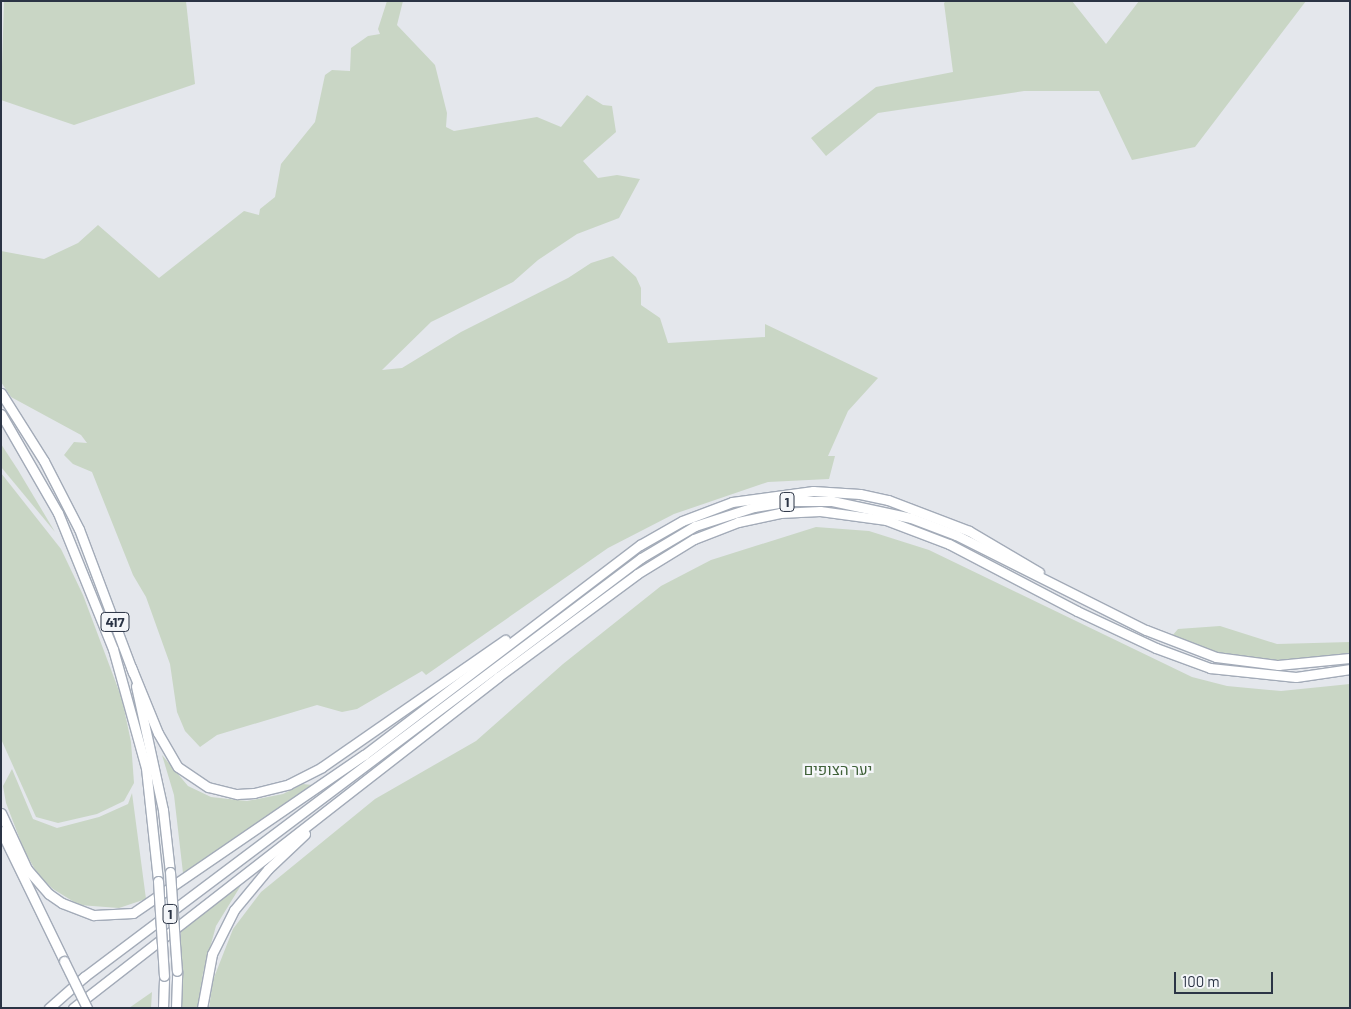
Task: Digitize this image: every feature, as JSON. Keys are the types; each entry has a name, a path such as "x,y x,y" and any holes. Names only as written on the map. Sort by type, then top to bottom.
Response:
{"main road":[{"name":"417","path":"1,393 44,461 79,529 131,667 161,801 170,872 177,971 176,1008"},
{"name":"417","path":"1,414 58,513 113,649 146,768 158,881 164,976 163,1008"},
{"path":"131,667 158,734 178,767 208,787 237,794 254,793 289,784 322,767 582,588 657,534 706,510 753,497 813,491 860,494 933,515 1002,549 1093,606"},
{"name":"1","path":"49,1008 84,977 316,805 557,619 641,558 695,526 754,507 793,501 832,501 882,509 956,536 1093,606 1168,640 1216,657 1278,665 1350,658"},
{"name":"1","path":"202,1008 212,954 234,910 268,869 340,802 498,677 655,561 714,530 780,513 842,512 904,525 949,544 1148,644 1210,668 1296,677 1350,669"},
{"path":"1,812 27,869 49,894 62,903 94,915 133,913 364,755 582,588"},
{"path":"1,831 64,961 78,1007 340,802"}],"green space":[{"path":"4,1 186,1 195,84 74,125 1,100"},
{"path":"387,1 403,1 397,25 435,65 447,113 446,127 454,131 537,117 561,127 587,95 603,105 612,106 616,132 583,161 598,178 617,175 640,179 619,218 577,234 538,260 513,282 431,322 382,370 402,368 461,332 568,278 591,263 613,256 636,277 641,288 641,305 660,318 668,343 765,337 765,324 878,378 848,411 828,456 835,456 829,479 768,482 674,514 608,548 426,675 422,671 357,709 342,712 317,705 217,735 200,747 185,731 177,712 170,664 146,597 133,575 92,472 73,464 64,455 74,442 87,443 81,435 11,397 1,382 1,251 44,259 78,243 98,225 159,278 244,211 259,215 260,209 275,197 281,164 315,122 325,75 332,70 350,71 351,48 368,36 380,34 378,29"},
{"path":"946,1 1072,1 1106,44 1139,1 1306,1 1195,147 1132,160 1099,91 1024,91 878,113 826,156 811,138 876,87 953,72 944,3"},
{"path":"1,444 18,470 55,532 1,467"},
{"path":"1,473 61,549 83,595 122,699 131,742 134,783 124,801 97,814 58,823 36,817 1,739"},
{"name":"יער הצופים","path":"816,527 869,531 929,550 1192,677 1227,686 1281,691 1350,684 1350,1008 209,1008 213,980 233,929 261,892 375,799 476,741 563,664 661,586 711,560"},
{"path":"1220,626 1277,644 1350,642 1350,653 1315,660 1270,661 1198,649 1172,636 1178,629"},
{"path":"162,755 188,786 211,797 247,801 283,794 303,784 312,785 183,873 174,795"},
{"path":"12,769 33,819 57,828 99,817 128,804 132,793 146,899 119,908 79,905 53,889 38,875 24,850 6,803 3,786"},
{"path":"243,882 216,926 203,973 198,1008 181,1008 181,931"},
{"path":"152,992 151,1008 129,1008"}]}
